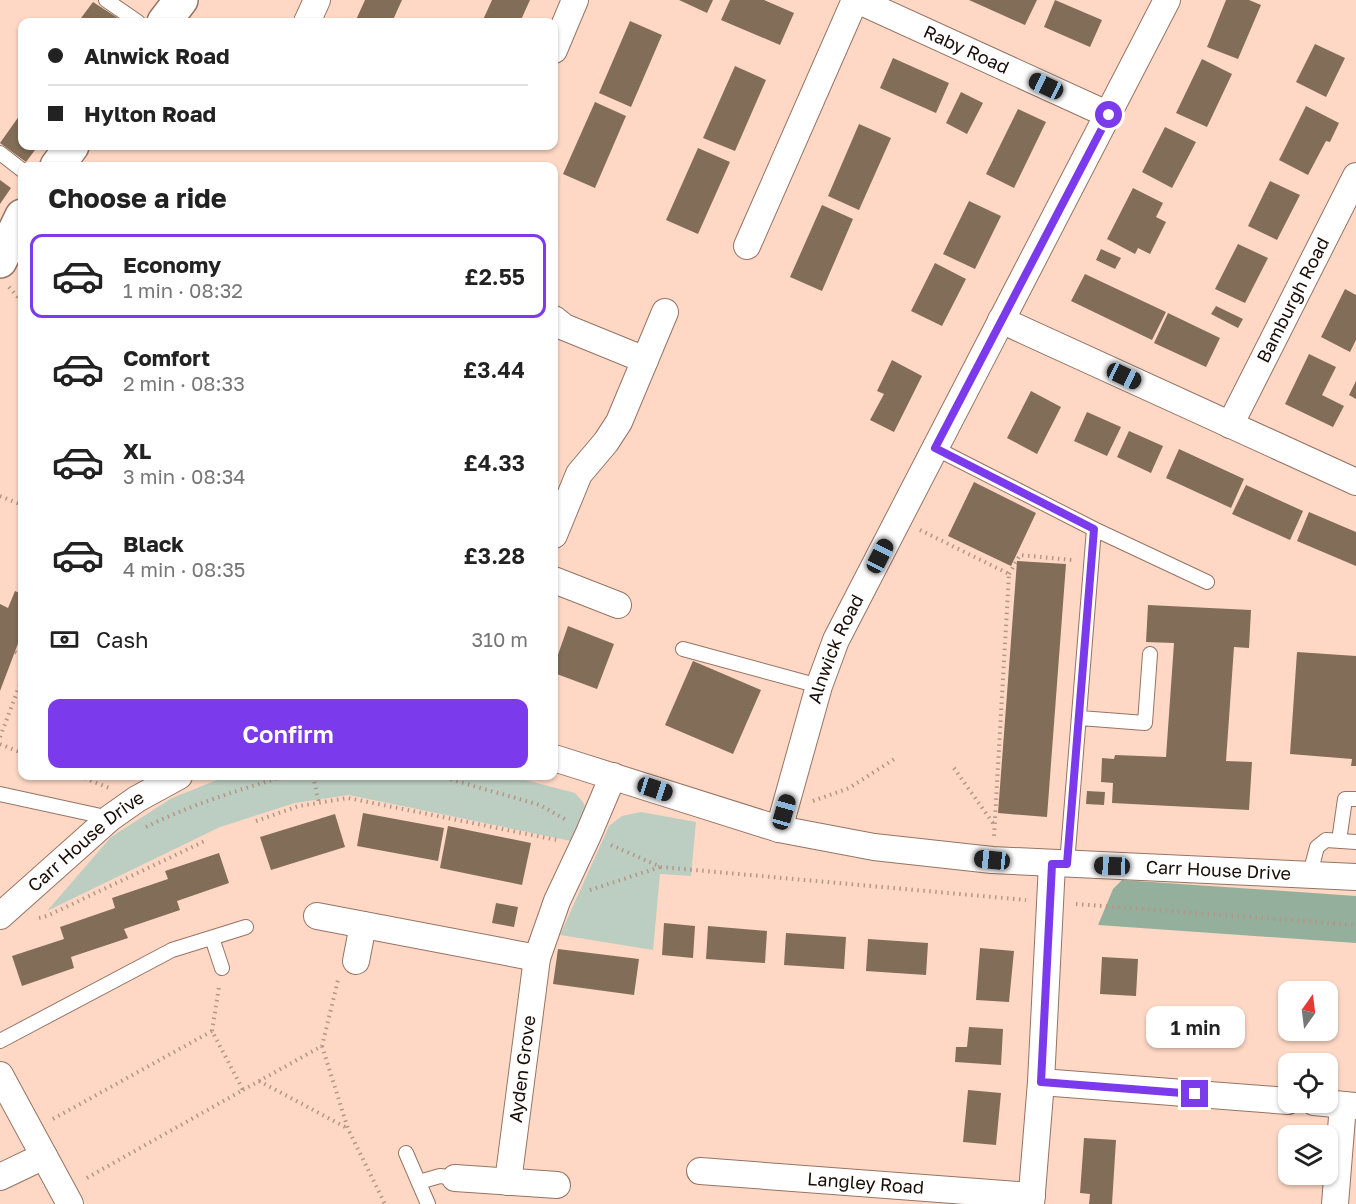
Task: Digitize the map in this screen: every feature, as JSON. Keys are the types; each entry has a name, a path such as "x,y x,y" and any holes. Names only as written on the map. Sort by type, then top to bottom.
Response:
{"street":[{"path":"558,40 575,0"},
{"name":"Raby Road","path":"747,246 856,0 1109,115"},
{"name":"Alnwick Road","path":"781,820 819,686 836,640 1167,0"},
{"name":"Bamburgh Road","path":"1230,425 1356,176"},
{"path":"0,261 18,224"},
{"path":"558,525 579,474 606,442 619,422 664,312"},
{"path":"1001,320 1356,482"},
{"path":"558,322 564,327 645,360"},
{"path":"558,582 618,605"},
{"name":"Carr House Drive","path":"558,759 874,847 992,860 1356,877"},
{"name":"Ayden Grove","path":"508,1182 537,958 557,901 613,776"},
{"name":"Carr House Drive","path":"0,916 110,818 137,799 172,780"},
{"name":"Langley Road","path":"700,1171 1031,1200 1060,864"},
{"path":"317,916 537,958"},
{"path":"356,961 363,925"},
{"path":"0,1075 66,1198"},
{"path":"1041,1082 1278,1100"},
{"path":"1335,1204 1349,1105"},
{"path":"0,1177 44,1156"},
{"path":"455,1178 557,1185"}],"lane":[{"path":"105,0 132,18"},
{"path":"0,153 18,167"},
{"path":"935,448 1094,529 1207,582"},
{"path":"1060,864 1080,718 1094,529"},
{"path":"683,649 819,686"},
{"path":"1080,718 1144,723 1150,654"},
{"path":"0,794 110,818"},
{"path":"1339,841 1345,799 1356,800"},
{"path":"1310,874 1317,847 1326,840 1356,842"},
{"path":"0,1041 172,950 246,927"},
{"path":"212,938 222,968"},
{"path":"406,1154 429,1204"},
{"path":"419,1182 440,1176 455,1178"}],"path":[{"path":"0,496 18,503"},
{"path":"898,519 1010,574"},
{"path":"999,897 1000,876 992,860 1010,574 1020,555 1091,561"},
{"path":"0,738 18,689"},
{"path":"0,744 18,751"},
{"path":"781,820 849,788 896,758"},
{"path":"954,768 995,827"},
{"path":"137,832 178,812 237,790 272,780"},
{"path":"315,780 320,803"},
{"path":"256,821 299,806 348,798 583,846"},
{"path":"35,918 47,916 207,840"},
{"path":"557,901 661,867"},
{"path":"356,961 337,980 322,1046 348,1129 386,1204"},
{"path":"222,968 212,1031 243,1090"},
{"path":"30,1132 212,1031"},
{"path":"66,1198 243,1090 322,1046"},
{"path":"259,1081 348,1129"}],"green space":[{"path":"217,780 525,780 575,793 586,809 583,820 571,841 349,795 295,803 220,827 47,911 111,837 172,798"},
{"path":"641,812 696,822 691,876 660,874 653,950 560,935 609,826 622,816"},
{"path":"1122,880 1356,896 1356,943 1098,925 1113,889"}],"building":[{"path":"365,0 402,0 394,18 357,18"},
{"path":"492,0 530,0 522,18 484,18"},
{"path":"679,0 713,0 707,13"},
{"path":"730,0 764,0 794,13 780,45 721,20"},
{"path":"969,0 1037,0 1025,25"},
{"path":"1055,0 1102,20 1090,47 1044,27"},
{"path":"1226,0 1249,0 1261,5 1238,59 1207,47"},
{"path":"93,2 118,18 81,18"},
{"path":"630,21 662,35 631,107 599,93"},
{"path":"1315,44 1345,58 1326,97 1296,82"},
{"path":"893,58 949,83 936,113 880,88"},
{"path":"1202,59 1232,74 1207,127 1176,113"},
{"path":"735,66 766,80 735,151 703,138"},
{"path":"961,92 983,103 967,134 946,123"},
{"path":"595,102 626,116 595,188 563,174"},
{"path":"1306,106 1339,123 1330,142 1326,141 1308,175 1279,160"},
{"path":"1018,109 1046,122 1014,188 986,174"},
{"path":"18,118 18,150 35,150 26,162 0,143"},
{"path":"859,124 891,138 859,210 828,196"},
{"path":"1165,127 1196,142 1172,188 1142,172"},
{"path":"698,148 730,162 698,234 666,220"},
{"path":"0,180 11,188 0,204"},
{"path":"1270,181 1300,195 1277,240 1248,226"},
{"path":"1133,188 1163,203 1156,217 1166,222 1150,254 1138,248 1135,254 1107,239"},
{"path":"969,201 1001,216 975,269 943,254"},
{"path":"822,205 853,219 822,291 790,277"},
{"path":"1238,244 1268,258 1245,303 1215,289"},
{"path":"1101,249 1121,258 1115,269 1096,260"},
{"path":"935,263 966,279 942,326 911,311"},
{"path":"1085,274 1166,312 1152,340 1071,301"},
{"path":"1345,289 1356,295 1356,340 1350,352 1321,337"},
{"path":"1216,306 1243,319 1238,328 1211,314"},
{"path":"1168,313 1220,338 1206,367 1154,343"},
{"path":"1309,354 1336,367 1322,395 1344,406 1333,427 1285,404"},
{"path":"892,360 922,376 894,432 870,420 884,394 877,391"},
{"path":"1356,381 1356,399 1349,395"},
{"path":"1031,391 1061,407 1037,454 1007,438"},
{"path":"1087,412 1121,427 1107,456 1074,441"},
{"path":"1129,431 1163,446 1151,473 1117,457"},
{"path":"1179,449 1244,479 1231,508 1166,478"},
{"path":"974,482 1036,513 1011,566 948,536"},
{"path":"1246,485 1303,511 1290,540 1232,514"},
{"path":"1309,512 1356,532 1356,566 1297,541"},
{"path":"1017,561 1066,564 1047,817 998,813"},
{"path":"15,591 18,592 18,644 0,691 0,604 8,608"},
{"path":"1148,605 1251,610 1249,648 1234,647 1226,761 1252,762 1249,810 1112,803 1113,783 1101,782 1102,758 1114,759 1115,755 1166,757 1174,643 1146,642"},
{"path":"568,626 614,644 597,689 558,674 558,655"},
{"path":"1297,652 1356,656 1356,766 1351,766 1352,759 1290,754"},
{"path":"693,661 761,690 733,754 665,725"},
{"path":"1087,791 1105,792 1104,805 1086,804"},
{"path":"363,813 444,828 438,861 357,846"},
{"path":"335,814 345,847 271,870 260,837"},
{"path":"448,826 531,843 522,885 440,868"},
{"path":"219,853 229,883 177,901 180,910 124,929 128,938 71,957 74,968 22,986 12,956 64,939 60,927 115,908 112,898 168,879 165,871"},
{"path":"496,903 518,907 514,927 492,923"},
{"path":"664,923 695,926 693,958 662,955"},
{"path":"708,926 767,931 765,963 706,959"},
{"path":"786,933 846,937 844,969 784,965"},
{"path":"868,939 928,943 926,975 866,971"},
{"path":"980,948 1014,951 1009,1002 976,1000"},
{"path":"558,949 639,959 634,995 553,984"},
{"path":"1102,957 1138,959 1136,996 1100,994"},
{"path":"969,1027 1003,1029 1001,1065 955,1062 956,1047 967,1047"},
{"path":"968,1090 1001,1093 996,1145 963,1142"},
{"path":"1084,1138 1116,1140 1112,1204 1089,1204 1090,1194 1080,1193"}],"route":[{"path":"1109,115 935,448 1094,529 1067,864 1052,864 1041,1082 1195,1094"}]}
